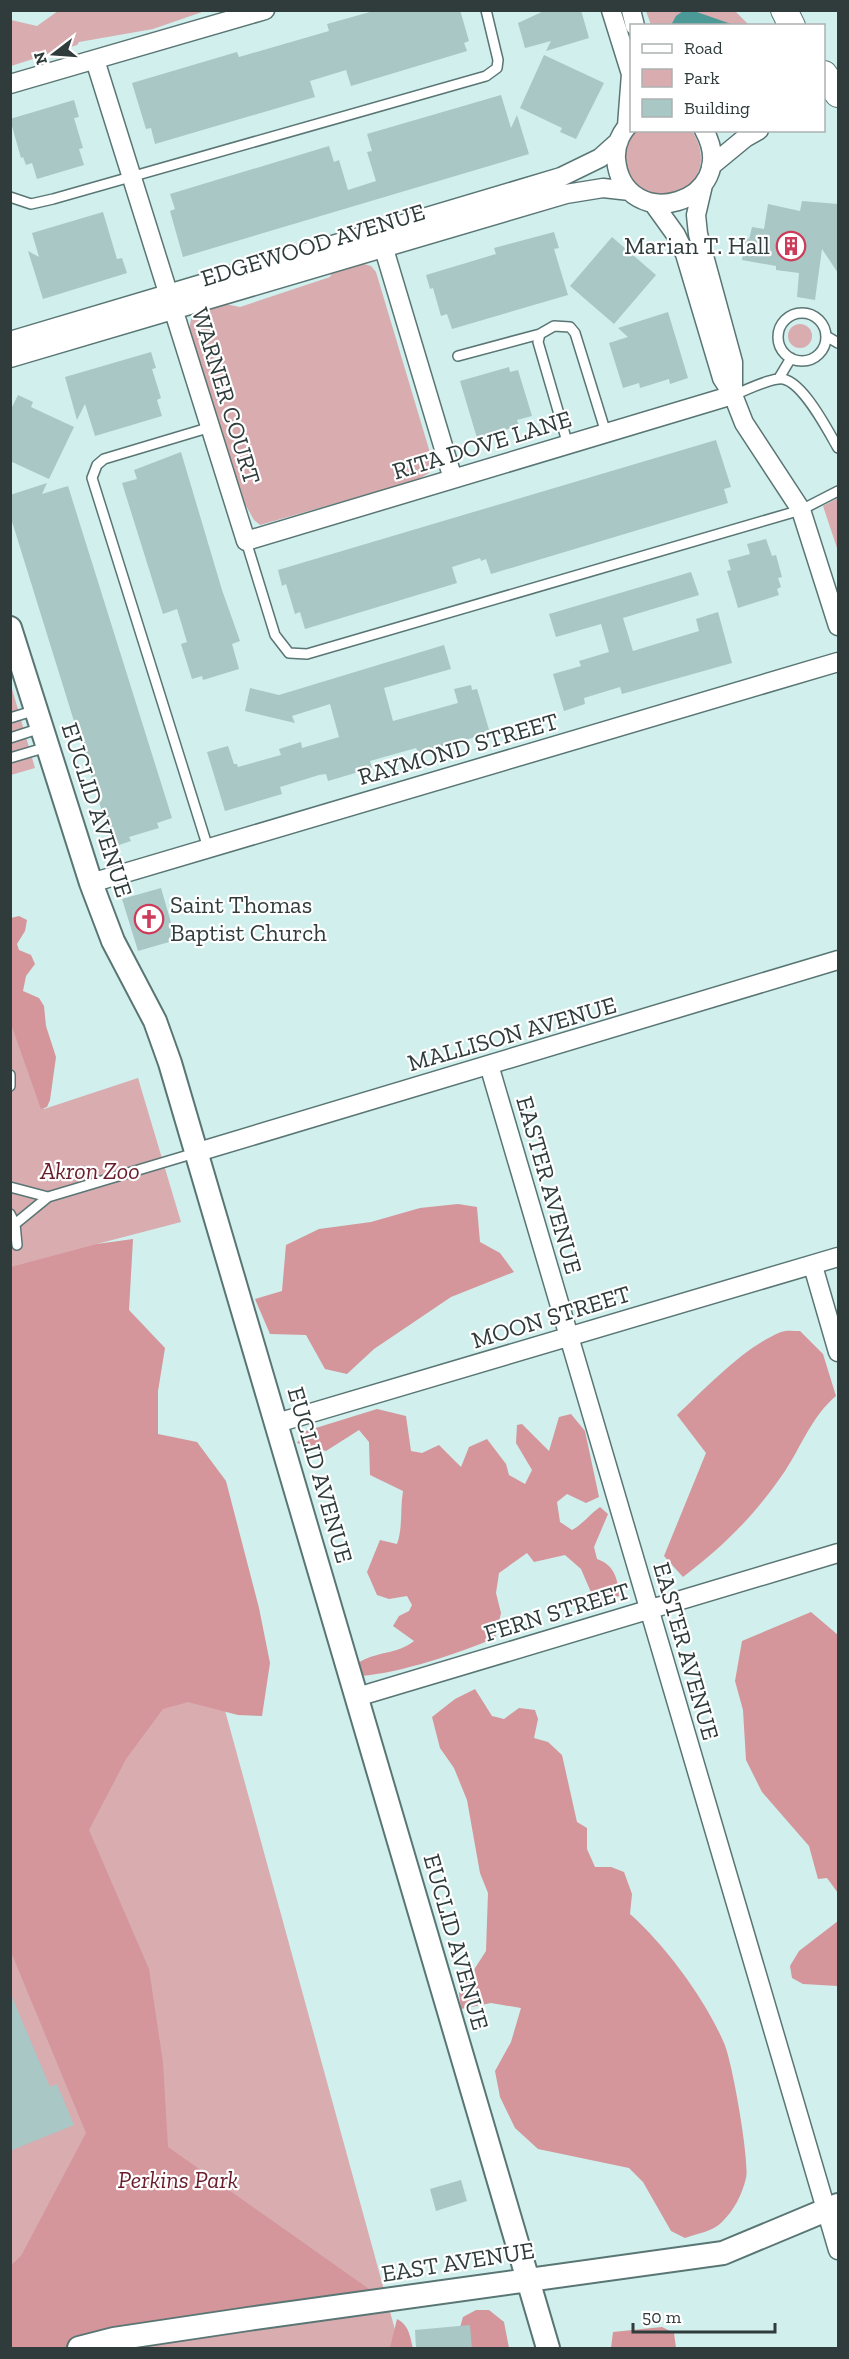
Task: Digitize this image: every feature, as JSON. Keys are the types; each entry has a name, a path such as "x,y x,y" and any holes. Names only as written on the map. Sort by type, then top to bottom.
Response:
{"main road":[{"path":"784,10 791,24"}],"street":[{"path":"10,84 266,10"},
{"path":"611,10 630,71"},
{"name":"WARNER COURT","path":"95,60 246,541"},
{"path":"630,85 626,130 617,168 630,191 653,204 676,235 685,254 722,378 733,395 744,423 801,510 838,626"},
{"name":"EDGEWOOD AVENUE","path":"10,358 175,311 561,177 600,158 626,130"},
{"path":"705,132 710,142 711,166 703,185 696,215 699,240 734,362 733,395"},
{"path":"711,166 756,132"},
{"path":"653,204 680,202 703,185"},
{"name":"EDGEWOOD AVENUE","path":"10,341 169,292 586,189 630,191"},
{"path":"381,240 453,479"},
{"name":"RITA DOVE LANE","path":"246,541 733,395"},
{"name":"EUCLID AVENUE","path":"10,628 91,883 113,941 155,1021 198,1152 548,2349"},
{"name":"RAYMOND STREET","path":"91,883 838,662"},
{"name":"MALLISON AVENUE","path":"198,1152 838,960"},
{"name":"EASTER AVENUE","path":"489,1065 650,1609 833,2208 838,2250"},
{"name":"MOON STREET","path":"277,1423 568,1335 838,1257"},
{"path":"813,1266 838,1352"},
{"name":"FERN STREET","path":"357,1697 838,1553"},
{"name":"EAST AVENUE","path":"79,2349 114,2339 529,2278 723,2253 833,2208"}],"lane":[{"path":"10,196 31,204 486,76 497,68 498,60 486,10"},
{"path":"794,314 809,314 821,322 826,336 825,344 814,357 798,360 790,358 780,346 779,329 788,317 794,314"},
{"path":"458,356 540,334 562,325 570,327 574,333 606,433"},
{"path":"540,334 538,342 568,444"},
{"path":"826,336 838,343"},
{"path":"779,378 790,358"},
{"path":"733,395 779,378 787,379 802,391 838,448"},
{"path":"208,848 92,477 97,465 104,459 211,427"},
{"path":"246,541 275,635 289,653 307,654 801,510 838,491"},
{"path":"10,718 41,728"},
{"path":"10,738 41,728"},
{"path":"10,758 41,728"},
{"path":"10,1075 10,1086"},
{"path":"15,1224 48,1197 198,1152"},
{"path":"10,1187 48,1197"},
{"path":"10,1214 15,1224 17,1245"}],"green space":[{"path":"58,11 205,11 153,29 79,42 77,45 11,66 11,20 37,26"},
{"path":"646,11 735,11 748,24 651,24"},
{"path":"633,132 692,132 700,151 700,168 692,182 680,191 665,195 649,194 636,185 626,169 624,154"},
{"path":"357,262 371,266 376,272 431,456 429,473 417,480 260,525 254,520 245,504 189,330 192,314 225,304 240,307 330,277 333,270"},
{"path":"795,324 805,324 812,331 812,341 805,348 795,348 788,341 788,331"},
{"path":"838,498 838,551 823,506"},
{"path":"10,682 35,768 11,775 10,775"},
{"path":"19,916 27,920 25,931 17,944 19,950 31,955 35,964 26,976 23,991 39,998 44,1006 46,1026 56,1057 50,1100 47,1107 41,1109 11,1024 11,918"},
{"name":"Perkins Park","path":"10,1005 44,1109 138,1078 181,1222 97,1244 400,2348 11,2348"},
{"path":"458,1204 477,1207 480,1242 500,1253 514,1272 451,1297 374,1349 347,1374 325,1369 306,1335 270,1334 255,1299 282,1291 286,1245 319,1229 371,1222 420,1208"},
{"path":"133,1239 129,1310 165,1348 158,1391 158,1434 197,1442 226,1481 259,1608 270,1663 262,1716 238,1715 188,1702 163,1709 126,1759 89,1830 149,1969 163,2063 168,2147 386,2301 79,2348 11,2348 10,2266 21,2256 86,2133 11,1952 11,1267 97,1244"},
{"path":"800,1331 823,1354 836,1396 820,1412 785,1471 762,1502 726,1541 683,1577 664,1556 706,1453 677,1415 726,1369 753,1348 781,1332"},
{"path":"377,1409 406,1416 411,1451 422,1453 439,1445 461,1467 469,1447 487,1439 506,1464 509,1475 525,1484 532,1470 516,1443 517,1425 522,1424 549,1451 559,1417 571,1414 585,1431 599,1497 586,1503 567,1494 557,1502 560,1522 572,1530 600,1507 608,1514 594,1547 597,1559 614,1573 619,1596 596,1604 581,1569 565,1555 534,1562 527,1553 499,1573 496,1593 501,1613 495,1638 430,1662 361,1676 358,1663 372,1656 400,1649 414,1641 393,1626 399,1616 409,1611 412,1605 407,1596 389,1599 377,1595 367,1572 380,1540 397,1544 403,1491 370,1475 369,1442 359,1430 326,1451 297,1443 306,1431"},
{"path":"811,1612 838,1635 838,1893 827,1878 818,1879 809,1846 762,1792 746,1760 743,1710 735,1681 742,1641"},
{"path":"475,1689 492,1716 504,1719 519,1708 535,1710 538,1719 534,1738 548,1742 562,1755 577,1822 587,1828 587,1849 595,1867 611,1867 624,1872 632,1894 630,1914 671,1957 695,1991 724,2043 740,2111 747,2168 740,2196 719,2225 710,2230 685,2238 671,2231 643,2182 629,2168 538,2149 515,2128 500,2097 495,2071 511,2042 521,2008 491,2003 461,2009 459,1993 486,1951 488,1893 480,1873 467,1800 454,1768 440,1748 432,1717 455,1699"},
{"path":"838,1921 838,1986 803,1984 792,1978 790,1966 799,1951"},
{"path":"476,2310 489,2310 504,2322 509,2348 454,2348 463,2317"},
{"path":"397,2319 407,2328 413,2348 390,2348"},
{"path":"662,2327 674,2333 676,2348 611,2348 613,2332"}],"water":[{"path":"683,11 694,11 731,24 672,24 676,16"}],"building":[{"path":"377,10 460,10 469,41 464,43 467,51 351,86 346,70 310,81 315,97 155,144 151,128 146,129 132,83 237,52 239,57 329,31 327,24"},
{"path":"546,10 581,10 589,38 546,51 551,41 525,48 518,23"},
{"path":"544,55 604,83 576,139 560,132 562,128 520,108"},
{"path":"501,95 511,128 517,115 529,154 183,257 170,211 175,209 170,194 329,146 334,162 339,160 348,190 376,181 367,152 372,151 367,134"},
{"path":"74,100 79,117 74,118 83,148 79,149 84,165 37,179 32,163 26,165 23,157 21,158 10,119"},
{"name":"Marian T. Hall","path":"802,201 838,204 838,273 822,249 815,300 797,297 799,273 776,270 776,266 742,260 745,238 749,239 752,227 764,229 768,204 800,211"},
{"path":"103,212 117,259 122,258 127,273 43,299 28,251 39,257 32,233"},
{"path":"554,232 559,248 554,249 568,295 452,329 447,314 441,316 433,288 430,289 426,275 496,254 494,248"},
{"path":"612,237 656,275 614,324 570,286"},
{"path":"668,312 688,378 670,384 669,379 640,388 639,383 623,388 609,343 628,337 618,328"},
{"path":"151,352 156,368 152,369 161,398 157,400 162,416 95,436 85,404 77,420 65,377"},
{"path":"509,367 510,372 518,370 532,416 517,420 519,426 477,438 460,381"},
{"path":"18,395 33,402 31,407 74,427 49,479 10,461 10,411"},
{"path":"716,440 731,487 724,489 728,503 491,574 486,559 481,561 480,558 452,567 457,583 305,629 300,612 295,614 286,584 282,586 278,570"},
{"path":"181,452 222,590 240,641 232,644 239,669 203,680 202,676 192,679 181,644 187,642 177,609 163,614 122,483 137,479 134,470"},
{"path":"47,483 42,494 68,486 172,818 157,823 159,828 129,837 131,841 113,847 10,515 10,495"},
{"path":"766,539 772,556 776,555 782,577 778,578 781,587 777,589 779,595 738,608 727,571 731,570 728,560 750,554 747,544"},
{"path":"691,572 699,595 623,618 633,651 699,631 696,619 718,612 732,663 622,694 620,687 584,698 585,704 564,711 553,674 581,666 579,661 609,652 601,624 556,637 549,614"},
{"path":"444,645 451,669 384,688 393,721 458,703 454,689 471,685 472,690 477,689 490,733 418,753 416,748 370,761 372,768 328,781 326,774 319,775 280,787 282,794 225,811 207,752 228,746 234,764 238,767 281,755 279,749 301,742 302,748 339,737 330,704 292,716 295,723 245,711 250,688 279,695"},
{"name":"Saint Thomas Baptist Church","path":"161,888 176,940 138,951 122,899"},
{"path":"10,1992 50,2087 57,2084 74,2125 10,2151"},
{"path":"461,2180 467,2201 436,2211 430,2189"},
{"path":"470,2325 472,2349 416,2349 415,2330"}],"place":[{"name":"Marian T. Hall","path":"791,246"},
{"name":"Saint Thomas Baptist Church","path":"149,919"}],"park label":[{"name":"Akron Zoo","path":"90,1171"}]}
